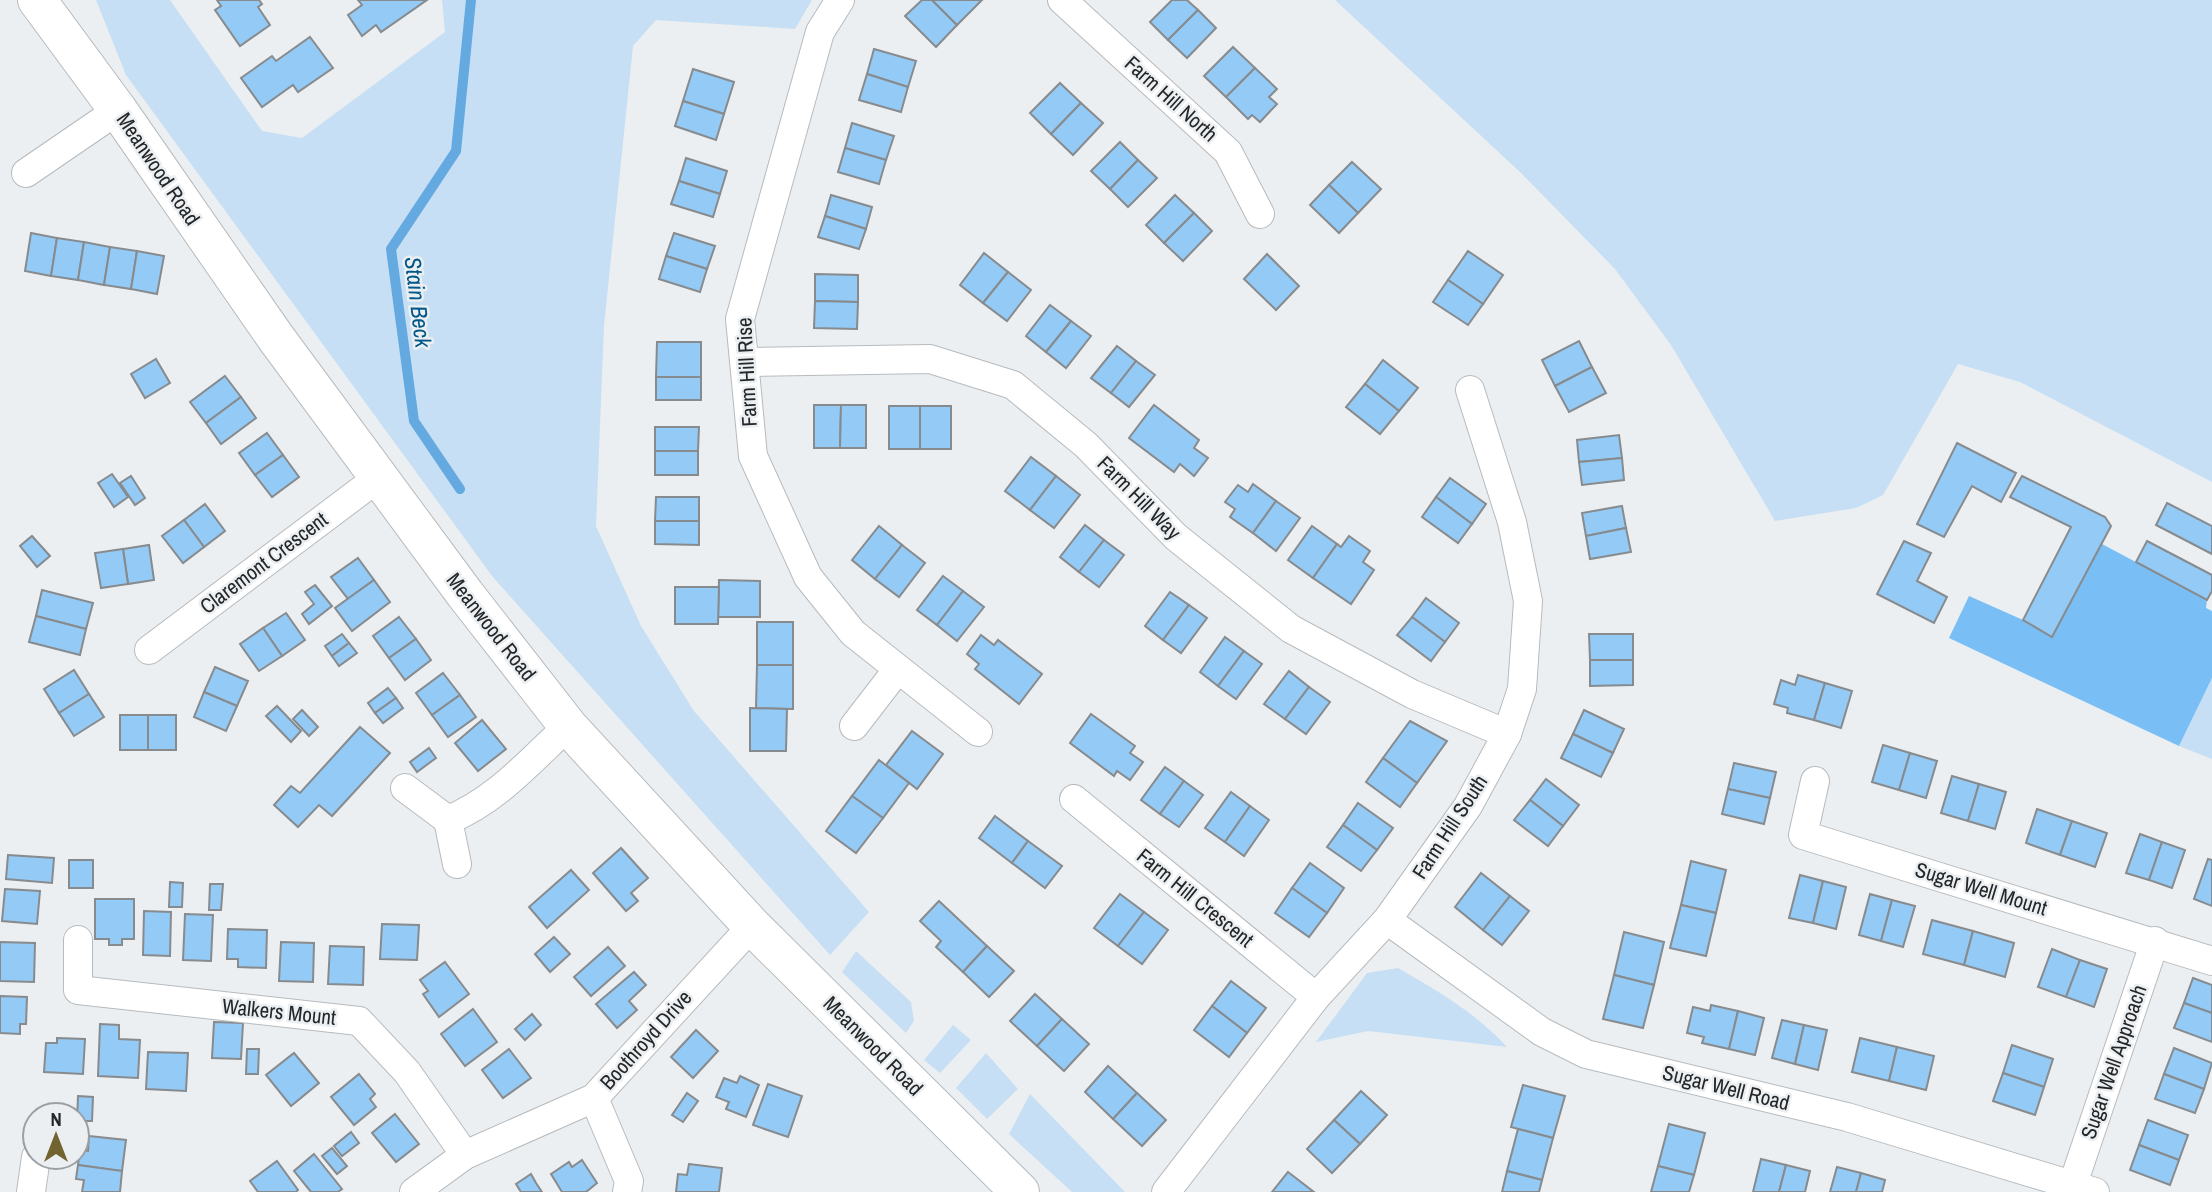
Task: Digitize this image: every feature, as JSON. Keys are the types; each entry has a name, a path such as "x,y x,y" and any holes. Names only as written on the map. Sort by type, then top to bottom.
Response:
{"street":[{"name":"Meanwood Road","path":"37,0 118,110 224,266 379,477 568,726 752,926 1020,1192"},
{"name":"Farm Hill Rise","path":"840,0 820,32 740,319 753,456 808,577 853,633 978,732"},
{"name":"Farm Hill North","path":"1062,0 1228,152 1261,214"},
{"path":"26,174 118,110"},
{"name":"Farm Hill Way","path":"745,362 930,359 1013,385 1087,445 1176,537 1290,629 1412,694 1507,734"},
{"name":"Farm Hill South","path":"1166,1192 1316,997 1387,920 1468,806 1507,734 1522,689 1528,601 1512,522 1471,390"},
{"name":"Claremont Crescent","path":"149,650 379,477"},
{"path":"854,726 898,669"},
{"path":"448,820 471,811 498,791 568,726"},
{"name":"Sugar Well Mount","path":"1815,781 1803,835 2155,941 2212,961"},
{"path":"405,788 448,820 457,864"},
{"name":"Farm Hill Crescent","path":"1074,799 1316,997"},
{"name":"Sugar Well Road","path":"1387,920 1542,1031 1586,1054 1847,1117 2084,1188"},
{"name":"Boothroyd Drive","path":"414,1192 465,1155 594,1098 752,926"},
{"name":"Walkers Mount","path":"78,940 78,990 359,1021 407,1072 465,1155"},
{"name":"Sugar Well Approach","path":"2084,1188 2155,941"},
{"path":"594,1098 629,1181 627,1192"},
{"path":"31,1192 34,1171"}],"shaded area":[{"path":"96,0 170,0 262,131 302,138 445,32 442,0 812,0 795,29 656,20 633,46 604,326 596,526 641,626 694,711 869,912 830,955 492,576 126,75"},
{"path":"1335,0 2212,0 2212,482 2020,382 1958,364 1883,495 1856,508 1775,521 1671,345 1615,269 1521,173"},
{"path":"2102,544 2207,600 2206,608 2212,611 2212,678 2179,746 1949,638 1969,596 2023,620 2052,637"},
{"path":"2212,678 2212,759 2179,746"},
{"path":"856,951 911,1002 914,1021 906,1033 842,972"},
{"path":"1398,968 1469,1013 1507,1047 1368,1031 1316,1042 1367,973"},
{"path":"953,1025 971,1040 940,1073 924,1060"},
{"path":"986,1053 1018,1089 987,1119 956,1088"},
{"path":"1030,1094 1125,1192 1072,1192 1009,1134"}],"building":[{"path":"217,0 259,0 262,4 258,7 270,25 240,46 215,10 221,6"},
{"path":"358,0 427,0 381,32 376,25 362,36 348,15 362,5"},
{"path":"922,0 932,0 957,25 936,47 905,16"},
{"path":"932,0 982,0 957,25"},
{"path":"1172,0 1187,0 1198,10 1168,40 1150,22"},
{"path":"1198,10 1216,28 1187,58 1168,40"},
{"path":"310,37 333,68 298,92 293,85 262,107 241,78 272,56 276,61"},
{"path":"1233,47 1255,68 1226,97 1204,76"},
{"path":"874,49 916,61 908,87 867,74"},
{"path":"1255,68 1277,89 1269,97 1277,104 1260,122 1252,115 1248,119 1226,97"},
{"path":"693,69 734,82 724,114 683,101"},
{"path":"867,74 908,87 901,112 859,100"},
{"path":"1060,83 1081,103 1051,134 1030,113"},
{"path":"683,101 724,114 716,140 675,126"},
{"path":"1081,103 1103,123 1073,155 1051,134"},
{"path":"852,123 894,136 886,160 845,148"},
{"path":"1120,142 1138,160 1110,189 1091,171"},
{"path":"845,148 886,160 879,184 838,172"},
{"path":"686,158 727,171 720,194 679,181"},
{"path":"1138,160 1157,178 1128,207 1110,189"},
{"path":"1352,162 1381,189 1358,213 1329,185"},
{"path":"679,181 720,194 713,217 671,204"},
{"path":"1329,185 1358,213 1339,233 1310,205"},
{"path":"831,195 872,207 866,229 825,216"},
{"path":"1175,195 1194,213 1164,243 1146,225"},
{"path":"1194,213 1212,231 1183,261 1164,243"},
{"path":"825,216 866,229 859,249 818,237"},
{"path":"31,233 57,238 51,276 25,271"},
{"path":"674,233 715,246 707,269 666,256"},
{"path":"57,238 84,242 78,280 51,276"},
{"path":"84,242 110,247 104,285 78,280"},
{"path":"110,247 137,251 131,289 104,285"},
{"path":"137,251 164,256 157,294 131,289"},
{"path":"1468,251 1503,275 1483,304 1448,280"},
{"path":"984,253 1008,272 983,303 960,285"},
{"path":"1267,254 1299,286 1276,310 1244,279"},
{"path":"666,256 707,269 700,292 659,279"},
{"path":"1008,272 1031,290 1007,321 983,303"},
{"path":"815,274 858,275 858,302 815,301"},
{"path":"1448,280 1483,304 1468,325 1433,302"},
{"path":"815,301 858,302 857,329 814,328"},
{"path":"1050,305 1071,321 1046,352 1026,336"},
{"path":"1071,321 1091,336 1066,368 1046,352"},
{"path":"1579,341 1592,367 1555,386 1542,360"},
{"path":"657,342 701,342 701,377 656,377"},
{"path":"1117,346 1136,361 1111,393 1091,378"},
{"path":"156,359 170,383 145,398 131,374"},
{"path":"1383,360 1418,388 1399,411 1365,384"},
{"path":"1136,361 1155,375 1129,407 1111,393"},
{"path":"1592,367 1606,393 1569,412 1555,386"},
{"path":"225,376 241,397 206,423 190,402"},
{"path":"656,377 701,377 701,400 656,400"},
{"path":"1365,384 1399,411 1380,434 1346,407"},
{"path":"241,397 256,418 221,444 206,423"},
{"path":"814,405 841,405 840,448 814,448"},
{"path":"841,405 866,405 866,448 840,448"},
{"path":"1154,405 1199,440 1194,448 1208,458 1194,476 1180,464 1174,472 1129,438"},
{"path":"889,406 920,406 920,449 889,449"},
{"path":"920,406 951,406 951,449 920,449"},
{"path":"655,427 699,427 698,451 655,451"},
{"path":"267,433 283,455 255,475 239,453"},
{"path":"1619,435 1622,458 1579,462 1577,440"},
{"path":"1957,443 2016,473 2001,502 1972,486 1944,537 1917,524"},
{"path":"655,451 698,451 698,475 655,475"},
{"path":"283,455 299,477 272,497 255,475"},
{"path":"1031,457 1056,476 1030,510 1005,491"},
{"path":"1622,458 1624,480 1582,485 1579,462"},
{"path":"112,474 128,497 114,507 98,483"},
{"path":"131,476 145,498 135,505 120,483"},
{"path":"1056,476 1080,495 1054,528 1030,510"},
{"path":"2022,476 2105,517 2111,526 2052,637 2023,620 2071,527 2010,497"},
{"path":"1450,478 1486,504 1472,524 1436,497"},
{"path":"1253,484 1276,501 1253,533 1230,517 1235,509 1225,502 1238,485 1248,492"},
{"path":"656,497 699,497 699,521 655,521"},
{"path":"1436,497 1472,524 1458,543 1422,517"},
{"path":"1276,501 1300,518 1276,551 1253,533"},
{"path":"2167,503 2212,526 2212,554 2156,525"},
{"path":"205,504 225,531 204,547 184,520"},
{"path":"1622,506 1626,528 1586,536 1582,513"},
{"path":"184,520 204,547 183,563 162,536"},
{"path":"655,521 699,521 699,545 655,544"},
{"path":"1085,525 1104,540 1079,572 1060,557"},
{"path":"879,526 902,545 875,579 852,560"},
{"path":"1312,526 1337,544 1313,578 1288,560"},
{"path":"1626,528 1631,552 1590,559 1586,536"},
{"path":"32,536 50,556 37,567 20,546"},
{"path":"1349,536 1370,551 1363,562 1374,570 1351,604 1313,578 1337,544 1341,547"},
{"path":"1104,540 1124,555 1099,587 1079,572"},
{"path":"1904,541 1931,553 1917,581 1947,597 1934,623 1877,594"},
{"path":"2147,541 2212,575 2212,591 2207,600 2136,562"},
{"path":"149,545 154,580 128,584 123,549"},
{"path":"902,545 925,563 899,597 875,579"},
{"path":"123,549 128,584 101,588 95,553"},
{"path":"358,558 374,580 348,599 331,577"},
{"path":"943,576 963,591 937,625 917,610"},
{"path":"374,580 390,602 352,631 335,608"},
{"path":"719,580 760,581 760,617 718,617"},
{"path":"315,585 332,606 309,624 302,614 314,604 305,592"},
{"path":"675,587 719,587 718,624 675,624"},
{"path":"42,590 93,603 86,629 36,616"},
{"path":"963,591 984,607 957,641 937,625"},
{"path":"1170,592 1189,605 1163,640 1145,626"},
{"path":"1426,598 1459,623 1445,642 1412,617"},
{"path":"1189,605 1207,618 1181,653 1163,640"},
{"path":"286,613 305,640 282,656 263,628"},
{"path":"36,616 86,629 80,655 29,642"},
{"path":"399,617 416,639 389,658 373,636"},
{"path":"1412,617 1445,642 1431,661 1397,635"},
{"path":"757,622 793,622 793,665 757,665"},
{"path":"263,628 282,656 259,671 240,644"},
{"path":"342,634 349,643 332,656 325,646"},
{"path":"1589,634 1633,634 1633,660 1590,660"},
{"path":"981,635 994,645 998,640 1042,674 1019,704 975,669 979,664 967,654"},
{"path":"1225,637 1244,651 1218,686 1200,672"},
{"path":"416,639 431,660 405,680 389,658"},
{"path":"349,643 357,653 339,666 332,656"},
{"path":"1244,651 1262,664 1236,699 1218,686"},
{"path":"1590,660 1633,660 1633,685 1590,686"},
{"path":"757,665 793,665 793,709 756,708"},
{"path":"215,667 248,681 237,706 204,692"},
{"path":"74,670 89,694 59,713 44,689"},
{"path":"1289,671 1309,687 1285,719 1264,704"},
{"path":"443,673 460,695 432,715 416,693"},
{"path":"1798,675 1825,683 1814,720 1787,713 1788,708 1774,704 1781,680 1795,685"},
{"path":"1825,683 1852,691 1841,728 1814,720"},
{"path":"1309,687 1330,702 1306,734 1285,719"},
{"path":"388,688 396,698 375,713 368,703"},
{"path":"204,692 237,706 226,731 194,717"},
{"path":"89,694 104,717 74,736 59,713"},
{"path":"460,695 476,717 448,737 432,715"},
{"path":"396,698 403,708 383,723 375,713"},
{"path":"277,706 301,731 291,742 266,716"},
{"path":"750,708 787,709 786,751 750,751"},
{"path":"302,710 318,727 309,736 293,719"},
{"path":"1584,710 1624,729 1613,753 1573,734"},
{"path":"1091,714 1135,746 1130,753 1143,762 1130,780 1117,771 1114,776 1070,743"},
{"path":"120,715 148,715 148,750 120,750"},
{"path":"148,715 176,715 176,750 148,750"},
{"path":"482,720 506,749 478,771 455,743"},
{"path":"1410,721 1447,741 1417,783 1383,758"},
{"path":"360,727 390,753 332,816 319,805 298,827 274,805 291,786 300,793"},
{"path":"912,731 943,754 917,789 886,765"},
{"path":"1573,734 1613,753 1601,777 1561,758"},
{"path":"1883,745 1910,753 1899,790 1872,782"},
{"path":"429,748 436,758 417,772 410,762"},
{"path":"1910,753 1937,761 1926,798 1899,790"},
{"path":"1383,758 1417,783 1400,807 1366,782"},
{"path":"879,760 909,783 883,818 852,796"},
{"path":"1734,763 1776,772 1770,798 1728,789"},
{"path":"1165,767 1184,781 1160,814 1141,800"},
{"path":"1952,776 1979,784 1968,821 1941,813"},
{"path":"1546,779 1579,805 1563,826 1530,800"},
{"path":"1184,781 1203,795 1179,827 1160,814"},
{"path":"1979,784 2006,792 1995,829 1968,821"},
{"path":"1728,789 1770,798 1764,824 1722,814"},
{"path":"1231,792 1250,806 1225,842 1205,828"},
{"path":"852,796 883,818 856,853 826,831"},
{"path":"1530,800 1563,826 1548,846 1514,820"},
{"path":"1358,803 1393,828 1377,850 1343,825"},
{"path":"1250,806 1269,820 1244,856 1225,842"},
{"path":"2037,809 2072,821 2060,855 2026,843"},
{"path":"995,816 1028,841 1012,863 979,838"},
{"path":"2072,821 2107,833 2095,867 2060,855"},
{"path":"1343,825 1377,850 1361,871 1327,847"},
{"path":"2140,834 2162,842 2149,880 2126,873"},
{"path":"1028,841 1062,866 1045,888 1012,863"},
{"path":"2162,842 2185,850 2172,888 2149,880"},
{"path":"621,848 648,878 631,893 638,901 626,911 593,873"},
{"path":"8,855 54,858 52,883 6,879"},
{"path":"2208,859 2212,860 2212,906 2194,899"},
{"path":"69,860 93,860 93,888 69,888"},
{"path":"1691,861 1726,870 1716,913 1681,905"},
{"path":"1310,863 1344,888 1327,913 1292,888"},
{"path":"571,870 589,890 547,928 529,907"},
{"path":"1481,873 1510,896 1483,930 1455,907"},
{"path":"1800,875 1823,881 1813,923 1789,918"},
{"path":"1823,881 1846,887 1836,929 1813,923"},
{"path":"170,882 183,883 182,907 169,907"},
{"path":"210,884 223,884 221,910 209,910"},
{"path":"1292,888 1327,913 1309,937 1275,913"},
{"path":"5,889 40,891 37,924 2,921"},
{"path":"1120,894 1144,912 1118,946 1094,928"},
{"path":"1870,894 1892,900 1881,941 1859,935"},
{"path":"1510,896 1529,911 1502,945 1483,930"},
{"path":"95,899 134,899 134,939 122,939 122,945 109,945 109,939 95,939"},
{"path":"1892,900 1915,906 1903,947 1881,941"},
{"path":"939,901 987,946 963,972 936,947 941,941 920,921"},
{"path":"1681,905 1716,913 1706,956 1670,948"},
{"path":"144,911 171,912 170,956 143,955"},
{"path":"1144,912 1168,930 1142,964 1118,946"},
{"path":"185,914 213,915 211,961 183,960"},
{"path":"1932,920 1973,931 1964,965 1923,954"},
{"path":"382,924 419,925 417,960 380,959"},
{"path":"228,929 267,930 266,968 238,967 238,959 227,959"},
{"path":"1973,931 2014,943 2005,977 1964,965"},
{"path":"1624,932 1664,942 1654,985 1614,975"},
{"path":"554,937 570,954 550,972 535,954"},
{"path":"0,942 35,943 34,982 0,981"},
{"path":"281,942 314,943 313,982 279,981"},
{"path":"330,946 364,947 363,985 328,984"},
{"path":"987,946 1014,971 989,997 963,972"},
{"path":"608,947 625,966 591,996 574,977"},
{"path":"2052,949 2080,960 2066,997 2038,987"},
{"path":"2080,960 2107,969 2094,1007 2066,997"},
{"path":"445,962 469,994 439,1017 423,994 428,991 420,980"},
{"path":"634,972 646,985 629,1001 637,1010 617,1028 596,1004"},
{"path":"1614,975 1654,985 1643,1028 1603,1019"},
{"path":"2193,978 2212,985 2212,1013 2184,1003"},
{"path":"1231,981 1266,1008 1247,1033 1212,1006"},
{"path":"1035,994 1062,1019 1037,1046 1010,1021"},
{"path":"0,996 27,997 26,1024 20,1024 20,1034 0,1033"},
{"path":"2184,1003 2212,1013 2212,1042 2174,1028"},
{"path":"1711,1005 1738,1011 1729,1049 1702,1043 1704,1037 1687,1033 1693,1007 1710,1011"},
{"path":"1212,1006 1247,1033 1229,1057 1194,1030"},
{"path":"473,1009 497,1042 465,1066 441,1034"},
{"path":"1738,1011 1764,1018 1755,1055 1729,1049"},
{"path":"532,1014 541,1025 525,1040 515,1029"},
{"path":"1062,1019 1089,1044 1064,1071 1037,1046"},
{"path":"1782,1020 1804,1025 1795,1064 1772,1058"},
{"path":"214,1022 243,1023 241,1059 212,1058"},
{"path":"100,1024 119,1025 119,1039 140,1040 138,1078 98,1076"},
{"path":"1804,1025 1827,1030 1818,1070 1795,1064"},
{"path":"696,1030 718,1051 693,1078 671,1057"},
{"path":"57,1038 85,1039 83,1074 44,1072 46,1043 57,1043"},
{"path":"1860,1038 1897,1047 1889,1081 1852,1072"},
{"path":"2012,1045 2053,1059 2044,1087 2003,1073"},
{"path":"1897,1047 1934,1056 1926,1090 1889,1081"},
{"path":"2174,1048 2212,1063 2204,1089 2164,1074"},
{"path":"247,1049 259,1049 258,1074 246,1074"},
{"path":"509,1049 531,1078 503,1098 482,1070"},
{"path":"148,1052 188,1053 186,1091 146,1089"},
{"path":"294,1053 319,1083 291,1106 266,1075"},
{"path":"1108,1066 1137,1093 1113,1119 1085,1092"},
{"path":"2003,1073 2044,1087 2035,1115 1993,1101"},
{"path":"359,1074 375,1094 370,1099 376,1107 354,1125 331,1097"},
{"path":"2164,1074 2204,1089 2195,1113 2155,1099"},
{"path":"740,1076 759,1085 746,1117 726,1109 729,1102 716,1097 724,1078 737,1083"},
{"path":"768,1084 802,1096 788,1137 753,1125"},
{"path":"1523,1085 1565,1096 1553,1138 1511,1127"},
{"path":"1361,1091 1387,1115 1360,1144 1334,1120"},
{"path":"687,1093 698,1101 683,1122 672,1115"},
{"path":"1137,1093 1166,1120 1142,1146 1113,1119"},
{"path":"78,1096 93,1097 92,1121 91,1101 78,1101"},
{"path":"395,1114 419,1144 396,1162 372,1133"},
{"path":"1334,1120 1360,1144 1332,1173 1307,1149"},
{"path":"2148,1120 2188,1135 2179,1160 2139,1145"},
{"path":"1669,1124 1705,1133 1694,1175 1658,1166"},
{"path":"1518,1129 1553,1138 1542,1180 1507,1171"},
{"path":"351,1132 359,1143 342,1156 334,1146"},
{"path":"91,1136 126,1140 122,1171 91,1167"},
{"path":"2139,1145 2179,1160 2170,1185 2130,1170"},
{"path":"332,1148 347,1166 337,1174 322,1156"},
{"path":"314,1154 342,1189 338,1192 311,1192 294,1171"},
{"path":"1761,1159 1786,1165 1779,1192 1753,1192"},
{"path":"582,1160 597,1183 586,1192 562,1192 551,1174 569,1162 572,1167"},
{"path":"277,1161 298,1190 258,1192 250,1181"},
{"path":"689,1164 722,1168 719,1192 676,1192 678,1174 687,1175"},
{"path":"1786,1165 1810,1171 1805,1192 1779,1192"},
{"path":"1658,1166 1694,1175 1689,1192 1651,1192"},
{"path":"91,1167 122,1171 120,1192 82,1192 84,1180 76,1179 77,1171 91,1171"},
{"path":"1837,1167 1861,1173 1856,1192 1830,1192"},
{"path":"1507,1171 1542,1180 1539,1192 1502,1192"},
{"path":"1288,1172 1314,1192 1272,1192"},
{"path":"1861,1173 1885,1180 1882,1192 1856,1192"},
{"path":"531,1174 542,1192 521,1192 516,1184"}],"waterway":[{"name":"Stain Beck","path":"460,489 414,421 391,249 456,151 471,0"}]}
